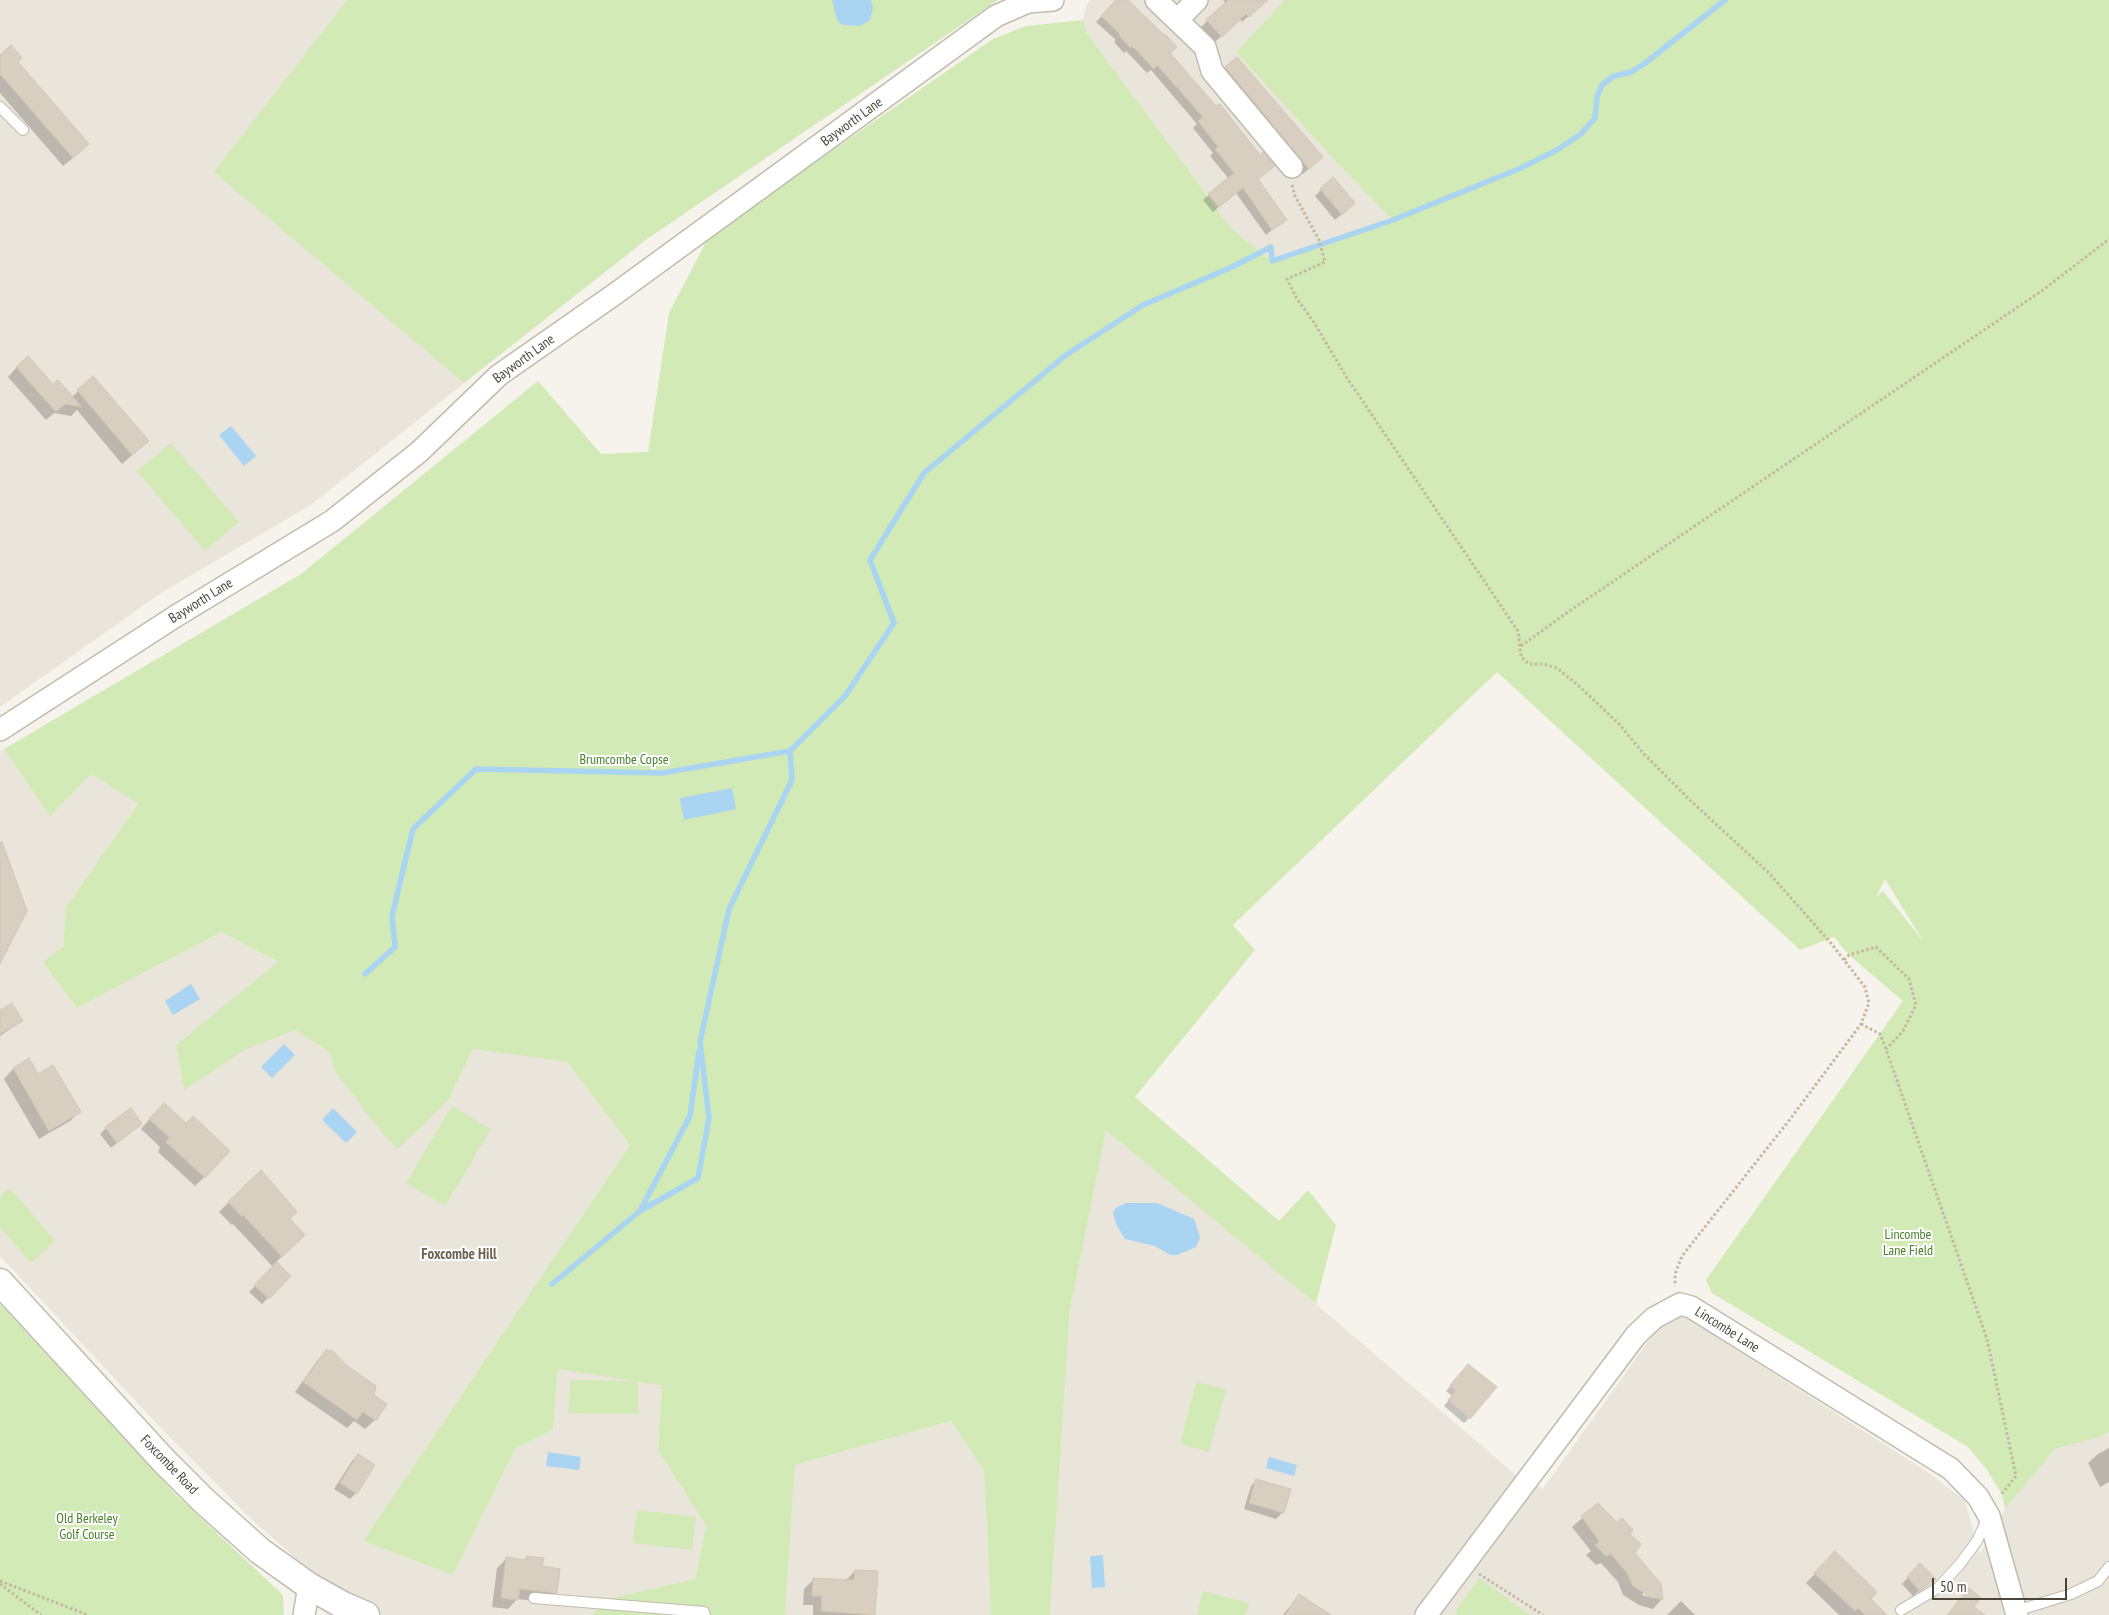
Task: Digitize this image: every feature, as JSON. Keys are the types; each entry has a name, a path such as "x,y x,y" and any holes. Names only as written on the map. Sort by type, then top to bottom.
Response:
{"street":[{"name":"Bayworth Lane","path":"0,730 176,616 332,521 420,452 500,375 615,294 996,16 1028,2 1053,0"},
{"path":"1156,0 1205,47 1212,71 1292,167"},
{"path":"1178,20 1197,0"},
{"name":"Foxcombe Road","path":"0,1282 164,1461 203,1500 260,1551 309,1586 343,1605 366,1615"},
{"name":"Lincombe Lane","path":"1426,1615 1636,1335 1654,1318 1680,1304 1691,1307 1951,1469 1978,1497 1989,1516 2017,1613"},
{"path":"304,1615 309,1586"}],"lane":[{"path":"0,107 23,130"},
{"path":"1901,1610 1938,1588 1960,1564 1976,1541 1989,1516"},
{"path":"2017,1613 2071,1594 2098,1582 2109,1567"},
{"path":"534,1598 704,1612 706,1615"}],"path":[{"path":"1292,167 1292,184 1295,196 1318,240 1325,262 1287,278 1297,299 1313,321 1347,378 1518,631 1521,657 1529,664 1543,664 1557,668 1580,687 1692,802 1768,872 1865,987 1869,1003 1862,1024 1791,1118 1682,1256 1675,1274 1675,1288 1680,1304"},
{"path":"1521,647 1568,612 2043,290 2109,239"},
{"path":"1844,960 1849,955 1876,946 1909,979 1916,1004 1903,1031 1886,1049"},
{"path":"1862,1024 1880,1034 1886,1049 1987,1339 2016,1476 2001,1494 1989,1516"},
{"path":"1464,1565 1543,1615"},
{"path":"0,1582 41,1615"},
{"path":"0,1582 88,1615"}],"shaded area":[{"path":"0,0 347,0 215,172 464,383 312,504 158,595 0,707"},
{"path":"1090,0 1285,0 1236,52 1340,166 1393,220 1272,261 1232,229 1086,32 1083,20 1086,6"},
{"path":"4,749 50,815 91,774 138,804 66,907 63,947 77,1008 223,932 279,963 176,1045 184,1089 245,1050 295,1030 329,1052 335,1071 448,1101 473,1049 567,1062 630,1145 363,1541 453,1575 515,1449 553,1430 558,1368 662,1386 658,1450 706,1526 695,1579 607,1599 592,1615 326,1615 339,1589 314,1574 252,1520 161,1428 0,1256 0,751"},
{"path":"1106,1129 1316,1304 1517,1476 1543,1489 1666,1316 1681,1314 1929,1473 1965,1501 1980,1554 2005,1509 2055,1449 2100,1437 2109,1432 2109,1615 1050,1615 1070,1310"},
{"path":"951,1421 984,1471 991,1615 785,1615 795,1465"}],"green space":[{"path":"347,0 998,0 647,239 464,383 214,172"},
{"path":"1285,0 2109,0 2109,1432 2100,1437 2055,1449 2005,1509 2002,1494 1987,1470 1968,1447 1712,1293 1706,1280 1903,1001 1849,955 1834,937 1800,950 1497,672 1233,925 1255,950 1135,1097 1279,1221 1308,1190 1336,1225 1316,1304 1106,1130 1070,1310 1050,1615 991,1615 984,1471 951,1421 795,1465 785,1615 592,1615 607,1599 695,1579 706,1526 658,1450 662,1386 638,1382 638,1414 568,1413 571,1380 633,1381 558,1369 553,1430 515,1449 453,1575 363,1541 630,1145 567,1062 473,1049 448,1101 397,1149 379,1129 335,1071 329,1052 295,1030 245,1050 184,1090 176,1045 278,962 222,932 77,1008 43,962 63,947 66,907 138,804 91,774 50,816 4,749 301,574 538,381 601,454 648,452 669,313 709,236 993,39 1026,26 1083,20 1086,32 1232,229 1272,261 1393,220 1340,166 1236,52","holes":["1885,879 1923,941 1883,891 1876,897"]},
{"path":"171,443 239,522 205,551 137,471"},
{"path":"452,1106 491,1129 445,1206 406,1183"},
{"path":"10,1188 55,1241 31,1263 0,1227 0,1197"},
{"name":"Old Berkeley Golf Course","path":"0,1304 174,1493 283,1595 284,1615 0,1615"},
{"path":"1196,1382 1226,1389 1209,1452 1180,1444"},
{"path":"637,1510 696,1517 692,1550 633,1543"},
{"path":"1479,1578 1530,1615 1458,1615 1455,1612"},
{"path":"1203,1591 1249,1603 1246,1615 1197,1615"}],"water":[{"path":"832,0 871,0 873,7 870,20 860,26 842,25 837,20"},
{"path":"231,426 256,456 244,466 219,435"},
{"path":"732,788 736,809 684,820 680,798"},
{"path":"191,984 200,999 173,1015 165,1001"},
{"path":"284,1044 295,1055 272,1078 261,1067"},
{"path":"333,1108 357,1132 346,1143 322,1120"},
{"path":"1127,1203 1157,1203 1194,1219 1200,1237 1196,1247 1177,1255 1170,1255 1155,1246 1125,1239 1116,1224 1113,1212 1117,1207"},
{"path":"548,1452 581,1457 579,1470 546,1466"},
{"path":"1269,1457 1297,1465 1294,1476 1266,1468"},
{"path":"1103,1555 1105,1587 1092,1588 1090,1556"}],"building":[{"path":"1116,0 1128,0 1165,34 1177,47 1170,53 1216,106 1220,104 1260,155 1263,152 1275,166 1258,179 1287,220 1272,230 1243,188 1219,207 1208,194 1234,173 1215,149 1218,147 1198,121 1203,117 1157,65 1154,69 1101,16"},
{"path":"1228,0 1268,0 1249,17 1246,14 1222,37 1206,20"},
{"path":"11,45 22,58 18,62 89,144 73,158 0,74 0,55"},
{"path":"1237,57 1323,157 1309,169 1225,67"},
{"path":"1333,177 1355,203 1342,215 1320,189"},
{"path":"28,356 53,384 58,380 82,407 65,404 56,412 16,367"},
{"path":"93,376 149,441 132,455 77,390"},
{"path":"0,842 2,842 27,911 0,964"},
{"path":"12,1003 23,1021 0,1034 0,1010"},
{"path":"29,1058 38,1074 53,1065 81,1112 49,1131 13,1068"},
{"path":"164,1103 186,1123 193,1116 230,1151 205,1178 166,1142 169,1137 149,1119"},
{"path":"131,1108 142,1124 117,1143 105,1127"},
{"path":"261,1170 297,1212 290,1219 305,1235 282,1257 243,1215 242,1217 228,1202"},
{"path":"277,1262 291,1276 269,1299 254,1285"},
{"path":"326,1350 333,1351 346,1365 376,1386 374,1395 387,1404 376,1421 363,1412 357,1420 303,1382"},
{"path":"1468,1364 1497,1387 1470,1419 1448,1400 1456,1391 1450,1385"},
{"path":"358,1454 375,1465 357,1494 340,1483"},
{"path":"1256,1479 1291,1489 1284,1513 1249,1503"},
{"path":"1598,1503 1617,1522 1622,1518 1633,1530 1630,1534 1641,1544 1635,1553 1661,1584 1663,1600 1649,1596 1633,1586 1627,1573 1611,1554 1606,1556 1595,1545 1599,1541 1581,1516"},
{"path":"1835,1551 1877,1592 1871,1599 1887,1615 1865,1615 1858,1608 1855,1611 1814,1573"},
{"path":"527,1556 544,1558 542,1566 560,1569 557,1593 520,1589 518,1600 501,1598 506,1557 526,1560"},
{"path":"1920,1563 1936,1579 1920,1591 1907,1577"},
{"path":"855,1570 878,1571 875,1615 821,1611 822,1596 812,1596 813,1578 854,1580"},
{"path":"1969,1588 1981,1598 1974,1607 1985,1615 1947,1615"},
{"path":"1299,1594 1331,1615 1285,1615"}],"waterway":[{"path":"365,974 395,947 392,916 413,829 476,769 662,773 790,751 845,696 894,623 870,560 924,473 1066,355 1143,305 1230,268 1271,247 1272,261 1393,220 1521,168 1557,150 1581,134 1595,118 1597,97 1602,85 1614,76 1631,72 1644,64 1725,0"},
{"path":"552,1284 640,1211 698,1178 709,1118 700,1042 729,909 792,780 790,751"},
{"path":"640,1211 690,1116 699,1051"}],"district":[{"name":"Foxcombe Hill","path":"459,1255"}],"park label":[{"name":"Brumcombe Copse","path":"624,760"},
{"name":"Lincombe Lane Field","path":"1908,1244"}]}
